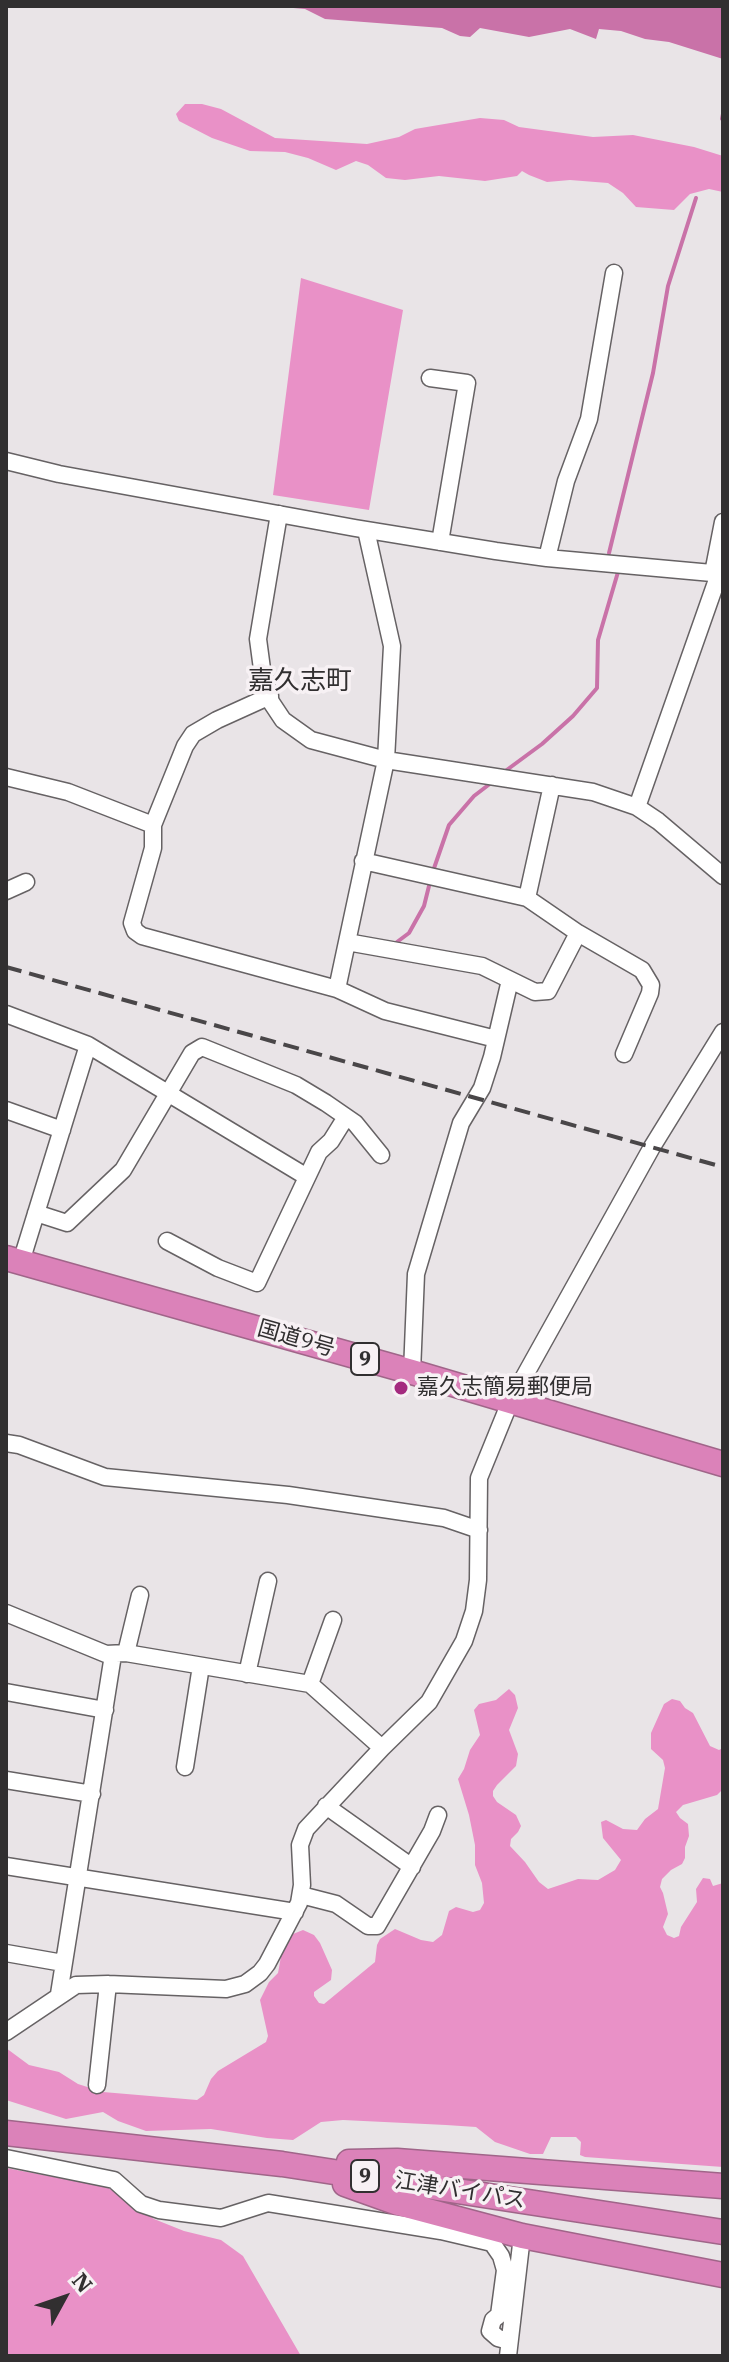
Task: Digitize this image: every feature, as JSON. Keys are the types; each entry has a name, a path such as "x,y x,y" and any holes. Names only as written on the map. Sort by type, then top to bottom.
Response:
{"highway":[{"name":"国道9号","path":"14,1260 412,1372 723,1464"},
{"name":"江津バイパス","path":"6,2133 282,2164 723,2232"},
{"name":"9","path":"282,2164 397,2161 723,2186"},
{"name":"9","path":"282,2164 398,2203 522,2236 723,2275"}],"street":[{"path":"547,558 566,481 589,419 614,273"},
{"path":"430,378 467,383 440,542"},
{"path":"6,461 59,474 440,542 547,558 718,574"},
{"path":"279,514 258,639 270,696 283,720 311,740 386,760 593,792 637,807 723,876"},
{"path":"637,807 718,574 723,522"},
{"path":"337,989 386,760 392,646 366,530"},
{"path":"270,696 193,734 185,746 153,825 153,848 132,923 135,931 142,936 337,989 385,1011 496,1039"},
{"path":"6,777 68,792 153,825"},
{"path":"527,898 552,785"},
{"path":"363,861 527,898 578,933 642,970 651,985 650,993 624,1054"},
{"path":"6,891 26,882"},
{"path":"347,942 482,966 535,992 544,993 548,991 578,933"},
{"path":"412,1372 416,1274 461,1123 482,1088 510,980"},
{"path":"6,1014 88,1045 307,1177"},
{"path":"6,2032 76,1985 216,1990 237,1987 252,1979 267,1964 301,1895 302,1836 326,1806 429,1702 464,1641 474,1611 478,1580 479,1478 510,1402 652,1147 723,1032"},
{"path":"14,1260 36,1213 88,1045"},
{"path":"36,1213 67,1223 123,1170 192,1053 202,1047 296,1085 355,1123 381,1155"},
{"path":"6,1110 62,1130"},
{"path":"167,1241 218,1268 257,1283 260,1281 319,1152 331,1141 346,1117"},
{"path":"6,1443 105,1477 288,1495 444,1518 479,1530"},
{"path":"247,1674 268,1581"},
{"path":"59,1994 105,1710 119,1654 140,1595"},
{"path":"6,1613 119,1654 310,1684 382,1748"},
{"path":"310,1684 333,1620"},
{"path":"185,1767 201,1666"},
{"path":"6,1692 105,1710"},
{"path":"6,1780 92,1794"},
{"path":"326,1806 412,1867"},
{"path":"301,1895 336,1904 374,1927 383,1919 438,1815"},
{"path":"6,1866 295,1912"},
{"path":"6,1953 63,1963"},
{"path":"97,2085 108,1984"},
{"path":"6,2158 114,2180 141,2204 159,2210 221,2218 268,2203 399,2223 492,2243 501,2256 505,2270 499,2315 493,2320 490,2331 508,2348"},
{"path":"508,2348 522,2236"}],"shaded area":[{"path":"270,6 723,6 723,59 621,31 599,29 596,39 570,29 529,37 480,28 470,37 442,28 325,19 305,9"},
{"path":"185,104 221,109 275,138 367,144 399,137 415,129 480,118 504,120 519,127 593,137 633,135 723,156 723,192 709,189 690,194 674,210 636,207 608,183 547,182 522,171 517,176 485,181 439,176 405,180 386,178 368,165 356,161 336,170 285,152 250,151 212,138 179,121 176,114"},
{"path":"301,278 403,310 369,510 273,495"},
{"path":"509,1689 515,1695 518,1708 509,1730 518,1754 516,1766 497,1785 493,1796 516,1815 521,1826 511,1839 510,1846 548,1889 578,1879 598,1880 615,1870 621,1860 603,1838 601,1822 606,1820 623,1829 637,1830 658,1809 665,1768 663,1760 651,1749 651,1733 664,1704 672,1699 680,1701 693,1713 710,1746 719,1750 723,1748 723,1789 717,1795 683,1805 676,1812 688,1824 685,1858 682,1864 662,1879 660,1887 668,1914 663,1927 667,1935 674,1938 679,1936 681,1927 697,1902 696,1889 703,1878 710,1879 713,1886 723,1883 723,2167 585,2157 580,2155 581,2142 576,2137 551,2137 543,2154 530,2154 495,2142 476,2127 446,2125 343,2120 321,2122 293,2140 211,2129 146,2131 103,2112 66,2119 6,2100 6,2048 29,2065 59,2072 78,2084 103,2092 197,2100 204,2095 218,2071 266,2042 268,2036 260,2000 269,1982 278,1973 282,1951 293,1934 303,1930 314,1935 332,1970 331,1980 314,1992 319,2003 324,2004 375,1962 380,1939 395,1929 433,1942 442,1935 449,1911 456,1907 473,1912 480,1910 484,1903 482,1883 475,1865 475,1845 458,1779 480,1735 474,1710 479,1704 496,1700"},
{"path":"6,2168 107,2187 154,2219 184,2231 221,2240 243,2256 301,2356 6,2356"}],"waterway":[{"path":"722,119 723,114"},
{"path":"609,553 653,373 668,286 696,198"},
{"path":"504,772 542,744 573,716 597,688 598,640 618,572"},
{"path":"432,874 449,825 474,796 491,783"},
{"path":"393,945 409,933 424,906 430,882"}],"railway":[{"path":"6,967 723,1167"}],"place":[{"name":"嘉久志簡易郵便局","path":"401,1388"}],"district":[{"name":"嘉久志町","path":"300,681"}]}
